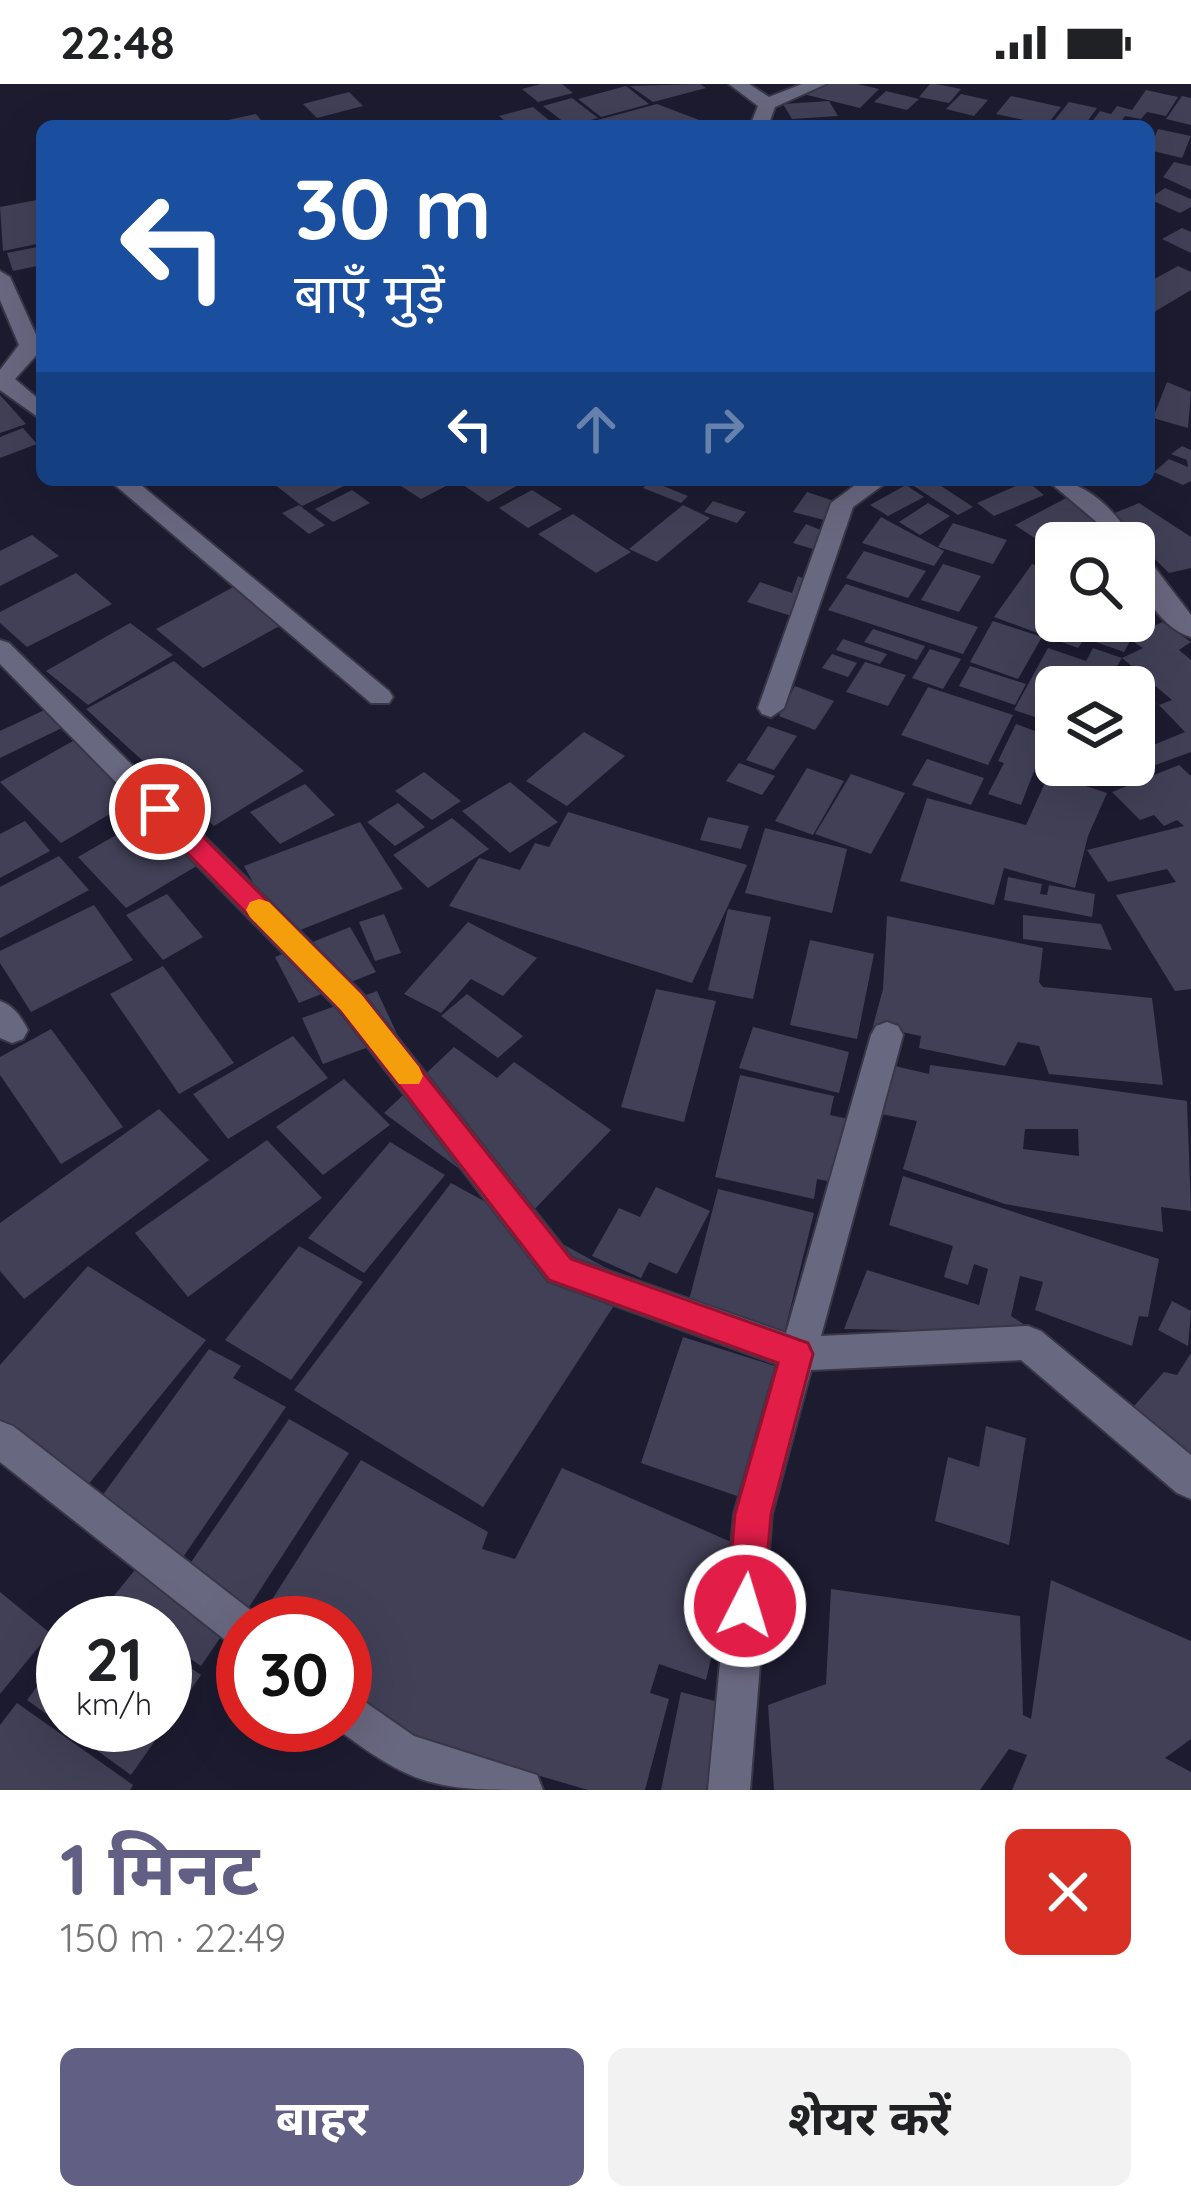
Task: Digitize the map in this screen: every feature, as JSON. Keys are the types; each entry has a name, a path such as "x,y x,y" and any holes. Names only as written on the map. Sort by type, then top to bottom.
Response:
{"street":[{"path":"738,84 767,104"},
{"path":"760,120 767,104 817,84"},
{"path":"0,277 36,344 2,383 36,408"},
{"path":"129,486 380,698"},
{"path":"771,708 843,502 868,486"},
{"path":"1067,486 1110,522"},
{"path":"1155,587 1191,629"},
{"path":"0,649 351,1002 560,1270 796,1354 1028,1343 1191,1480"},
{"path":"729,1790 753,1514 887,1035"},
{"path":"0,1439 216,1608"},
{"path":"372,1730 403,1754 522,1790"}],"building":[{"path":"562,84 573,93 538,102 522,89"},
{"path":"700,84 706,88 653,102 630,86"},
{"path":"814,84 879,89 860,108 803,94"},
{"path":"930,84 961,89 949,103 919,97"},
{"path":"626,86 649,104 601,117 578,99"},
{"path":"1146,90 1178,97 1166,116 1147,112 1141,119 1093,120 1100,111 1111,114 1117,106 1132,110"},
{"path":"886,91 919,99 907,110 874,102"},
{"path":"349,92 363,106 317,118 303,104"},
{"path":"961,94 988,100 974,116 946,109"},
{"path":"1011,96 1061,107 1051,120 996,114"},
{"path":"1182,96 1191,98 1191,125 1166,119"},
{"path":"572,98 598,118 561,120 543,106"},
{"path":"829,101 838,116 792,119 783,104"},
{"path":"1069,102 1097,108 1088,120 1055,120"},
{"path":"657,104 699,120 597,120"},
{"path":"533,107 549,120 504,120 499,116"},
{"path":"256,114 261,120 228,120"},
{"path":"1158,129 1191,136 1182,158 1155,151"},
{"path":"1174,162 1191,166 1191,190 1163,177"},
{"path":"1165,188 1191,199 1191,207 1180,213 1155,202 1155,195"},
{"path":"36,200 36,244 3,251 0,207"},
{"path":"1182,228 1191,232 1191,253 1162,239"},
{"path":"36,247 36,266 13,271 7,253"},
{"path":"1178,266 1191,272 1191,290 1155,311 1155,279"},
{"path":"1167,382 1191,392 1188,428 1155,419"},
{"path":"0,395 26,424 0,433"},
{"path":"23,428 36,444 0,458 0,437"},
{"path":"1182,446 1191,450 1191,481 1183,485 1155,472 1169,459 1188,467 1187,460 1171,454"},
{"path":"277,486 344,486 302,506"},
{"path":"401,486 446,486 421,499"},
{"path":"465,486 516,486 488,502"},
{"path":"663,486 688,496 681,503 643,488"},
{"path":"904,486 924,497 888,516 870,505"},
{"path":"914,486 941,486 973,507 958,515"},
{"path":"1016,486 1033,486 1044,495 994,516 977,503"},
{"path":"352,490 370,503 333,522 315,509"},
{"path":"532,490 562,509 528,528 499,508"},
{"path":"807,492 837,502 824,520 793,512"},
{"path":"1070,496 1104,518 1035,522 1035,538 1015,525"},
{"path":"713,501 746,512 737,523 704,512"},
{"path":"928,503 950,516 920,535 899,522"},
{"path":"1139,503 1191,537 1191,568 1169,573 1155,559 1155,522 1117,522 1110,515"},
{"path":"299,505 325,525 309,534 282,513"},
{"path":"683,505 710,518 657,562 629,549"},
{"path":"573,514 631,552 596,573 538,534"},
{"path":"881,517 944,551 934,566 862,543"},
{"path":"953,523 1007,540 993,564 938,547"},
{"path":"806,524 828,533 813,549 793,543"},
{"path":"32,535 59,556 0,586 0,551"},
{"path":"864,551 926,571 908,598 846,578"},
{"path":"943,564 981,576 959,612 921,600"},
{"path":"1032,564 1035,565 1035,632 994,617"},
{"path":"76,573 112,604 27,647 0,623 0,612"},
{"path":"798,576 808,581 795,617 747,602 760,582 792,593"},
{"path":"846,584 978,627 963,654 828,610"},
{"path":"237,585 285,623 203,668 156,629"},
{"path":"993,621 1035,635 1035,642 1039,642 1018,679 970,662"},
{"path":"1162,622 1191,642 1179,650 1191,660 1191,752 1155,765 1155,744 1185,732 1159,705 1172,700 1155,686 1155,666 1132,666 1122,658 1143,648 1134,642 1155,642 1155,626"},
{"path":"130,623 173,655 88,705 46,671"},
{"path":"873,629 925,646 917,660 864,642"},
{"path":"843,639 887,654 880,664 836,650"},
{"path":"1096,642 1129,642 1124,652"},
{"path":"1048,648 1086,661 1093,648 1122,658 1117,666 1038,666"},
{"path":"930,649 961,659 943,689 912,678"},
{"path":"832,654 857,663 848,677 822,668"},
{"path":"174,661 304,771 214,826 86,709"},
{"path":"865,662 906,675 888,706 846,692"},
{"path":"970,666 1026,684 1015,705 959,686"},
{"path":"1035,672 1035,717 1014,710"},
{"path":"795,686 834,701 815,730 779,716"},
{"path":"928,687 1013,715 988,765 901,735"},
{"path":"55,705 72,723 0,758 0,731"},
{"path":"1016,724 1035,731 1035,769 1021,805 988,794"},
{"path":"768,726 797,736 774,770 746,760"},
{"path":"89,732 152,789 61,843 0,782"},
{"path":"584,732 625,756 567,806 526,781"},
{"path":"927,759 984,778 971,805 912,785"},
{"path":"739,763 775,776 762,795 726,781"},
{"path":"1179,765 1191,776 1191,989 1175,991 1116,895 1176,882 1167,869 1108,882 1087,850 1184,826 1177,820 1164,826 1154,815 1140,820 1112,792 1127,786 1155,786 1155,775"},
{"path":"807,768 844,781 813,835 775,821"},
{"path":"424,772 461,801 432,820 395,791"},
{"path":"851,774 905,793 871,854 815,834"},
{"path":"510,782 558,822 510,853 462,811"},
{"path":"305,784 335,815 280,844 250,812"},
{"path":"1044,786 1086,786 1107,793 1088,836 1075,888 1004,868 994,905 900,881 927,798 1026,825"},
{"path":"398,803 425,827 395,846 367,822"},
{"path":"161,809 210,858 126,908 78,857"},
{"path":"568,812 747,865 692,983 449,906 479,858 520,870 535,843 549,847"},
{"path":"708,817 749,826 741,849 700,840"},
{"path":"452,818 489,849 428,888 393,855"},
{"path":"25,821 50,851 0,878 0,834"},
{"path":"360,822 403,889 283,937 244,866"},
{"path":"765,828 847,849 832,913 745,893"},
{"path":"59,856 89,890 0,938 0,887"},
{"path":"1008,877 1042,884 1040,894 1047,895 1049,885 1095,894 1092,917 1004,900"},
{"path":"167,894 203,937 163,960 126,915"},
{"path":"94,905 133,960 31,1012 0,963 0,951"},
{"path":"728,909 771,917 753,999 708,990"},
{"path":"384,914 401,953 375,961 359,922"},
{"path":"1023,915 1101,924 1112,950 1023,939"},
{"path":"887,916 1043,948 1039,982 1043,987 1152,998 1163,1085 1049,1074 1039,1046 1018,1042 1005,1066 919,1048 921,1036 873,1026 883,989"},
{"path":"468,922 537,958 503,996 471,979 441,1013 404,994"},
{"path":"350,927 376,972 299,1003 275,957"},
{"path":"810,940 874,954 857,1039 790,1025"},
{"path":"163,966 234,1063 179,1094 110,994"},
{"path":"656,989 716,1001 684,1122 621,1107"},
{"path":"377,991 398,1036 323,1064 302,1018"},
{"path":"467,994 523,1036 498,1058 441,1016"},
{"path":"753,1027 849,1052 839,1093 739,1068"},
{"path":"51,1029 123,1127 61,1164 0,1075 0,1057"},
{"path":"293,1036 328,1078 228,1139 193,1094"},
{"path":"454,1047 497,1078 514,1062 611,1130 526,1218 384,1113"},
{"path":"882,1063 929,1074 930,1065 1187,1101 1191,1211 1161,1207 1163,1232 1005,1204 903,1169 917,1121 871,1112","holes":["1025,1129 1078,1129 1079,1156 1023,1149"]},
{"path":"740,1075 834,1096 830,1115 849,1119 837,1183 817,1179 814,1199 715,1177"},
{"path":"344,1079 390,1125 323,1175 276,1127"},
{"path":"159,1109 209,1160 24,1299 0,1271 0,1223"},
{"path":"267,1140 322,1198 188,1297 135,1233"},
{"path":"390,1142 445,1175 364,1273 308,1238"},
{"path":"903,1176 1159,1259 1148,1317 1139,1316 1132,1346 1035,1310 1043,1282 1020,1276 1011,1316 1051,1342 1012,1332 844,1329 867,1270 979,1305 988,1269 974,1264 968,1285 944,1277 953,1246 889,1225"},
{"path":"451,1183 630,1281 483,1507 294,1390"},
{"path":"656,1187 710,1211 677,1274 649,1262 641,1278 592,1256 619,1208 640,1217"},
{"path":"718,1189 814,1213 784,1334 688,1304"},
{"path":"299,1246 363,1282 291,1380 225,1340"},
{"path":"88,1266 206,1340 87,1486 0,1426 0,1365"},
{"path":"1172,1301 1191,1311 1188,1346 1158,1330"},
{"path":"683,1337 778,1367 740,1497 641,1463"},
{"path":"209,1349 241,1366 233,1378 286,1407 179,1563 91,1511"},
{"path":"1191,1353 1191,1463 1127,1414 1164,1372 1177,1375"},
{"path":"289,1419 349,1453 256,1596 225,1596 185,1571"},
{"path":"986,1426 1026,1438 1009,1545 935,1521 948,1457 979,1467"},
{"path":"361,1460 488,1532 482,1549 515,1559 562,1468 738,1545 706,1680 659,1664 650,1693 669,1699 645,1790 588,1790 424,1742 372,1710 372,1596 274,1596"},
{"path":"142,1561 216,1612 216,1644 201,1666 192,1660 192,1596 114,1596"},
{"path":"1051,1580 1191,1641 1191,1739 1165,1758 1191,1772 1191,1790 1012,1790 1027,1755 1009,1749 980,1790 774,1790 768,1705 826,1684 831,1589 1020,1616 1023,1715 1031,1719"},
{"path":"0,1592 36,1622 36,1650 0,1694"},
{"path":"681,1692 722,1703 706,1790 661,1790"},
{"path":"17,1703 36,1716 36,1752 86,1752 133,1785 130,1790 0,1790 0,1725"},
{"path":"99,1752 147,1752 131,1775"}],"slow traffic":[{"path":"259,910 351,1002 409,1076"}],"route":[{"path":"160,809 351,1002 560,1270 720,1323 796,1354 753,1514 745,1606"}]}
